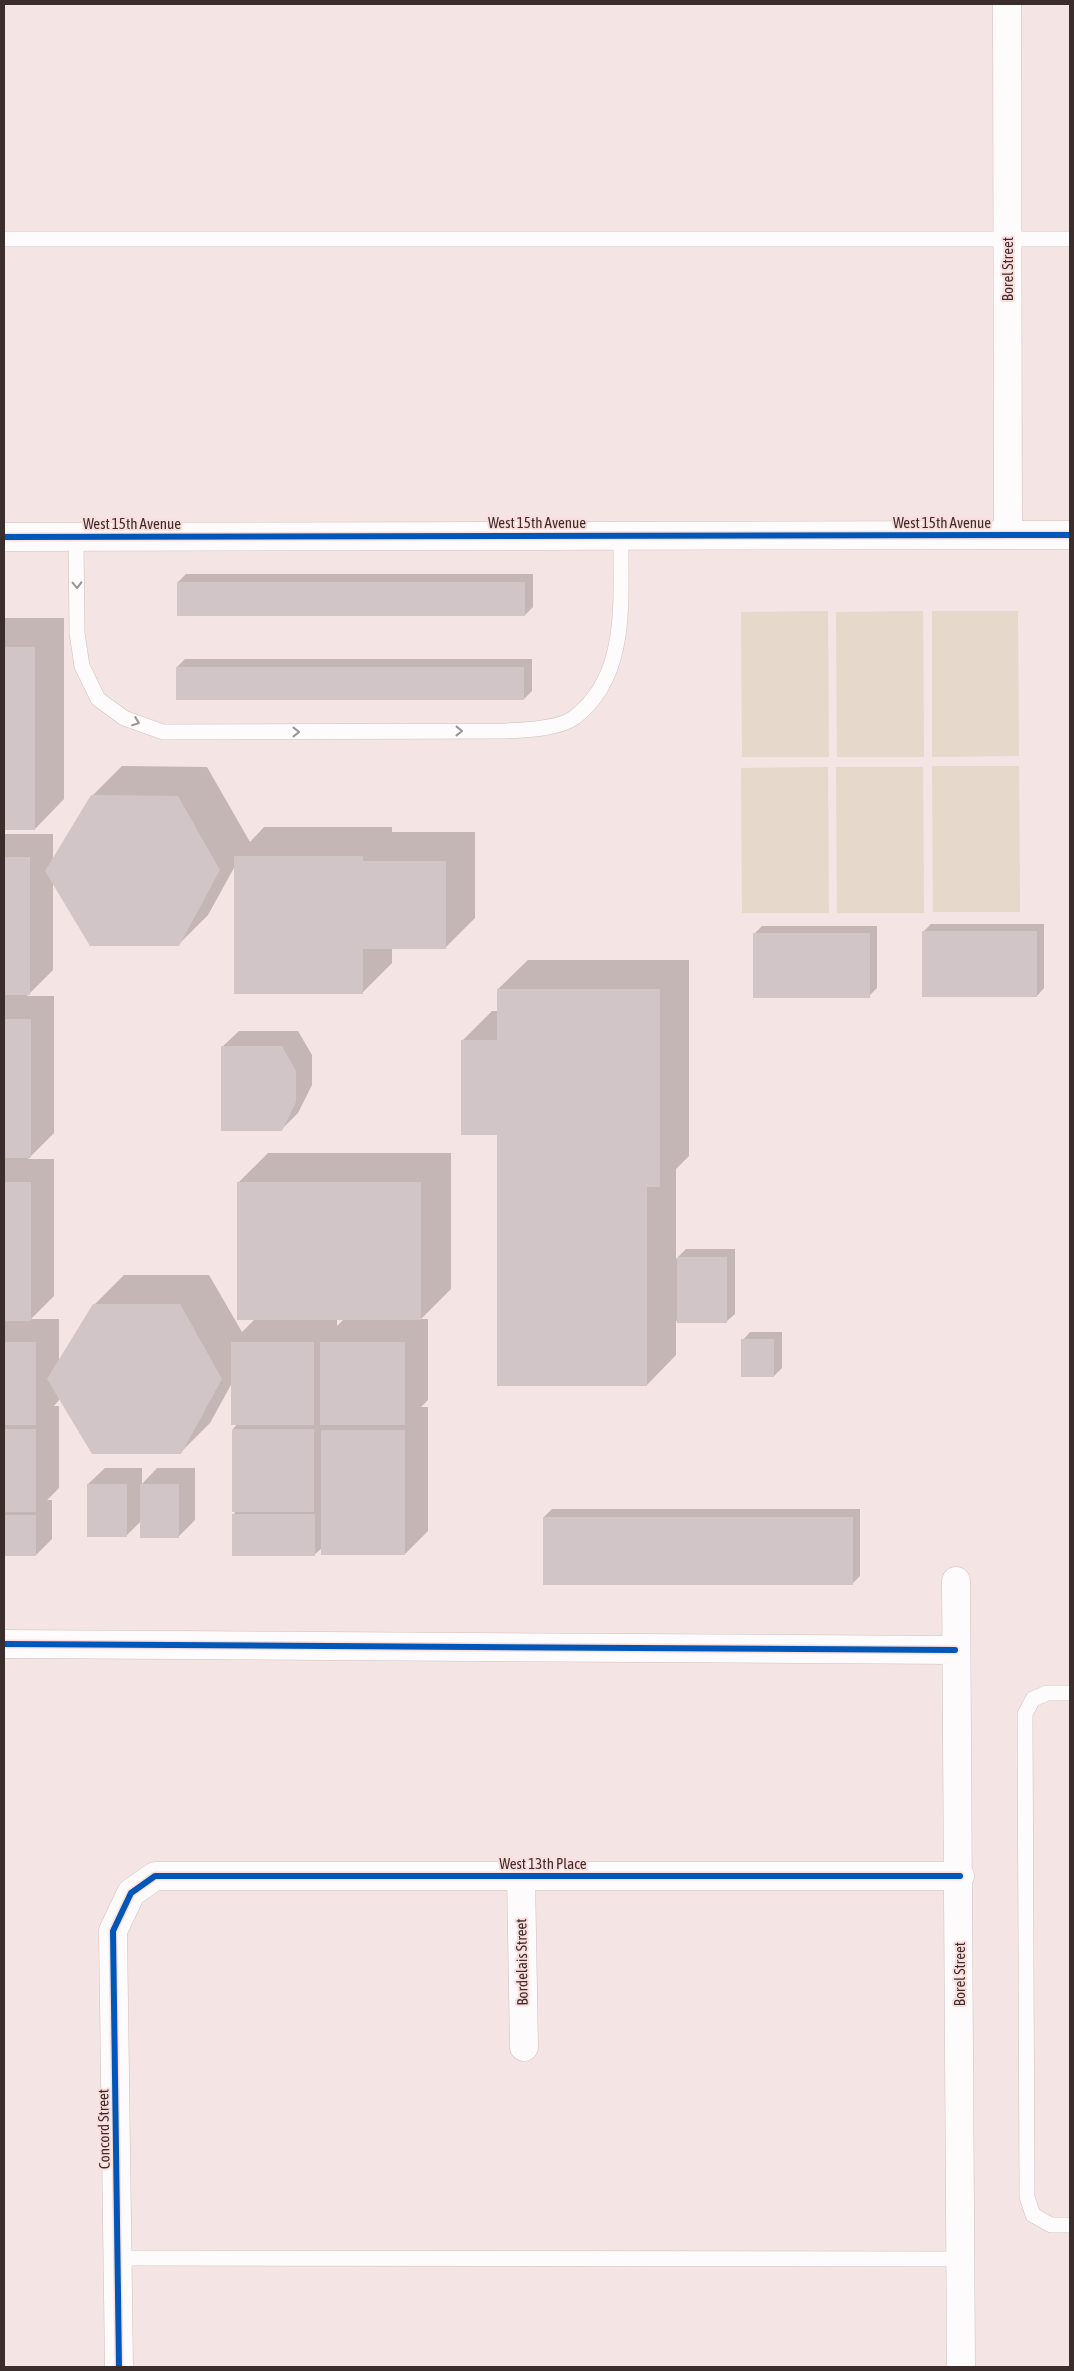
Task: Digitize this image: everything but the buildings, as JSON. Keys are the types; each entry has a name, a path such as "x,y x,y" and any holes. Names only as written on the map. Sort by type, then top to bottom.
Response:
{"street":[{"name":"Borel Street","path":"1007,4 1008,535"},
{"name":"West 15th Avenue","path":"4,537 1070,535"},
{"name":"Borel Street","path":"956,1581 960,1876 961,2367"},
{"path":"4,1644 956,1650"},
{"name":"West 13th Place","path":"131,1894 155,1876 960,1876"},
{"name":"Bordelais Street","path":"521,1876 524,2047"},
{"name":"Concord Street","path":"119,2367 113,1931 131,1894"}],"lane":[{"path":"4,239 1070,239"},
{"path":"76,536 78,633 82,666 98,699 124,718 163,732 505,731 544,728 574,718 602,688 613,659 619,635 621,536"},
{"path":"1070,1693 1047,1693 1033,1699 1025,1714 1027,2196 1033,2215 1051,2225 1070,2225"},
{"path":"119,2258 961,2259"}],"shaded area":[{"path":"828,611 829,757 742,757 741,612"},
{"path":"923,611 924,757 837,757 836,612"},
{"path":"932,611 1018,611 1019,756 932,757"},
{"path":"932,766 1019,766 1020,912 933,912"},
{"path":"828,767 829,913 742,913 741,768"},
{"path":"836,767 923,767 924,913 837,913"}],"cycle path":[{"path":"4,537 1070,535"},
{"path":"4,1644 955,1650"},
{"path":"119,2367 113,1931 131,1893 155,1876 960,1876"}]}
